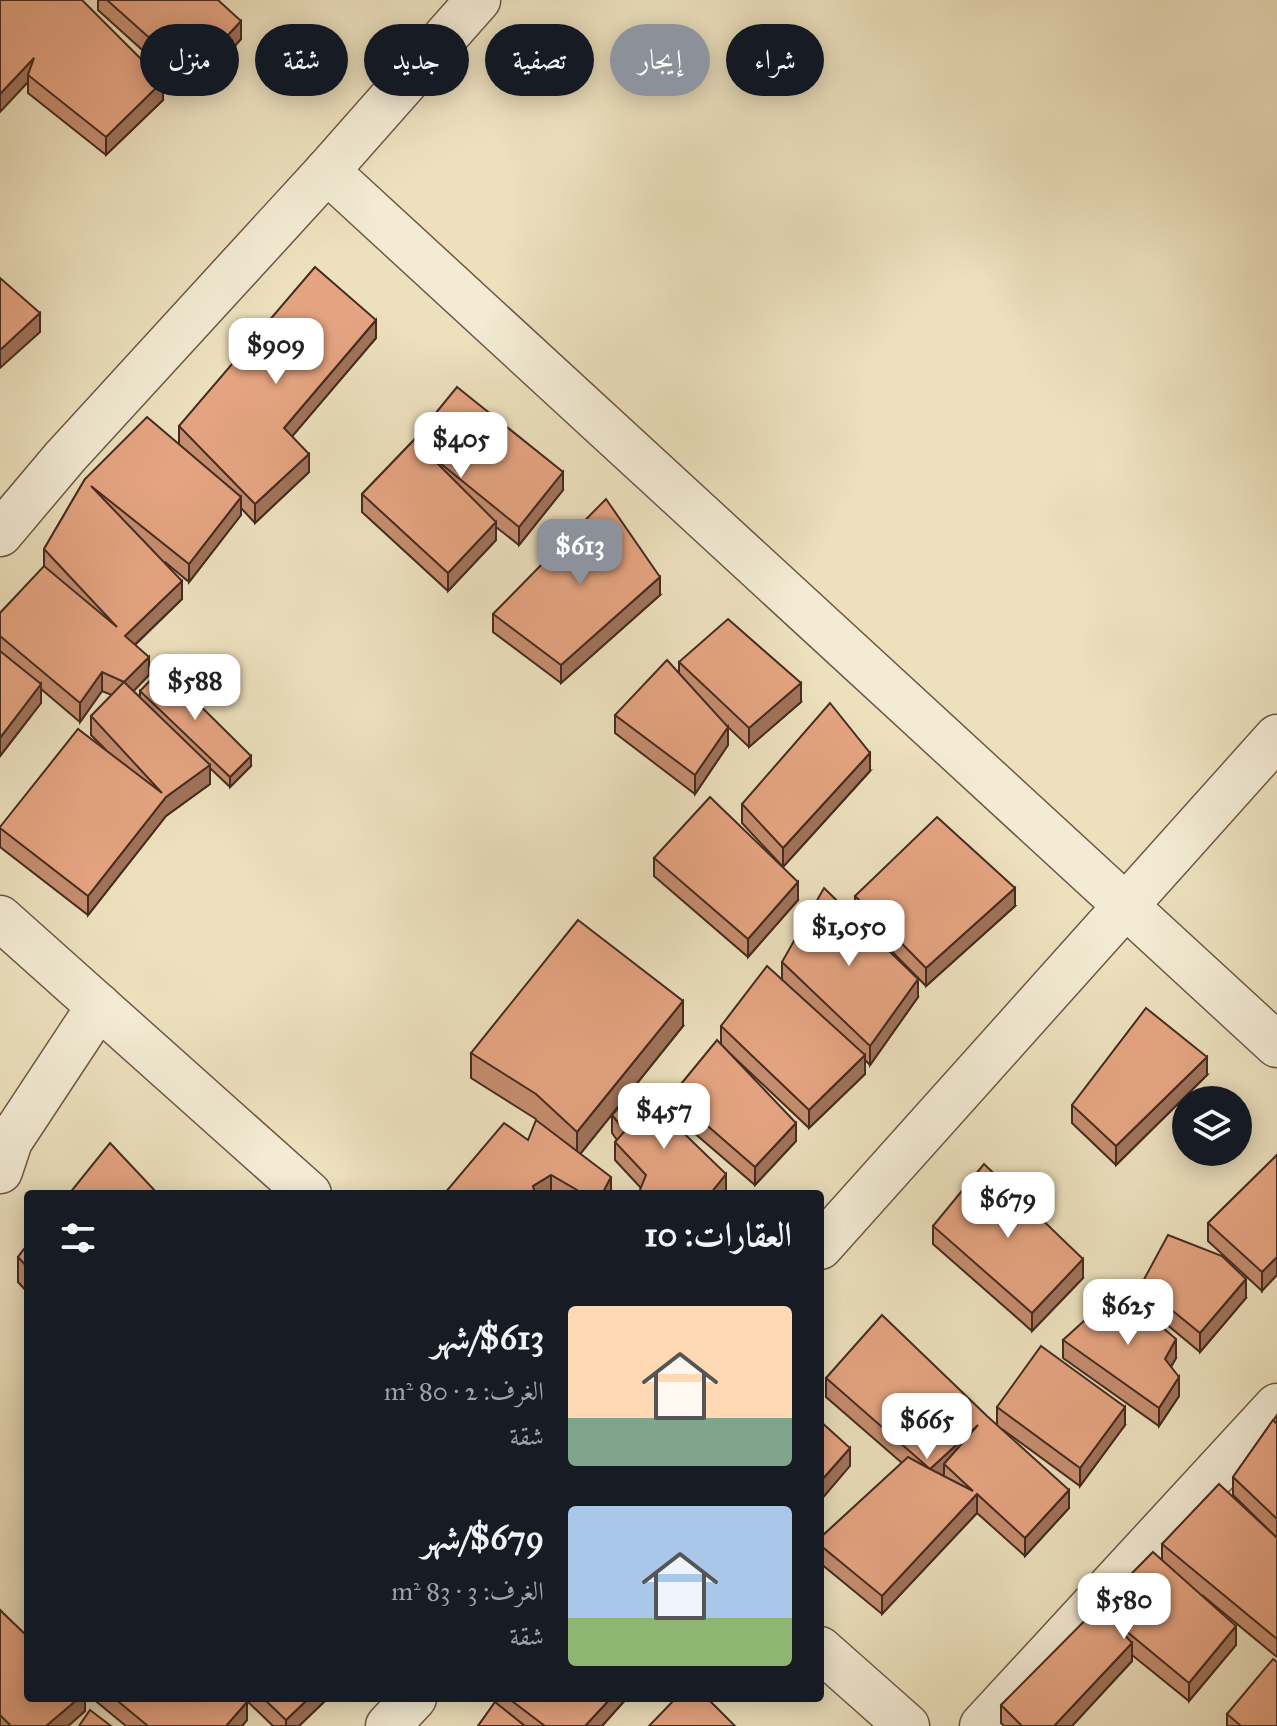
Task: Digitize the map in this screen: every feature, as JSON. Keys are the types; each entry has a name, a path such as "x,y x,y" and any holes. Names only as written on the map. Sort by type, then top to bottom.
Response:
{"street":[{"path":"0,534 65,457 327,171 478,0"},
{"path":"327,171 1277,1045"},
{"path":"824,1243 1277,737"},
{"path":"0,918 305,1190"},
{"path":"0,1171 10,1141 99,1006"},
{"path":"982,1726 1277,1406"},
{"path":"824,1653 907,1726"},
{"path":"388,1726 410,1702"}],"building":[{"path":"0,0 82,0 140,58 140,96 148,96 106,137 28,75 34,58 0,94"},
{"path":"107,0 218,0 241,21 238,24 140,24 140,29"},
{"path":"315,267 376,320 284,428 309,454 255,504 179,426"},
{"path":"0,278 40,313 0,350"},
{"path":"457,387 563,472 519,527 424,450 496,522 448,573 362,494 413,441"},
{"path":"147,417 241,497 189,564 91,486 182,581 125,636 149,657 124,682 102,672 80,703 0,636 0,613 44,566 117,627 44,549 85,479"},
{"path":"606,499 660,577 561,665 493,614"},
{"path":"728,619 801,683 749,728 679,662"},
{"path":"0,651 41,684 0,738"},
{"path":"667,660 728,727 695,775 615,715"},
{"path":"162,668 251,756 230,777 140,691"},
{"path":"124,682 210,765 166,797 88,896 0,827 78,729 162,793 91,716"},
{"path":"830,703 870,753 783,848 742,804"},
{"path":"710,797 798,882 748,939 654,858"},
{"path":"937,817 1015,888 926,968 855,896"},
{"path":"824,888 918,979 870,1046 782,962"},
{"path":"578,920 683,1001 577,1132 536,1094 471,1053"},
{"path":"767,966 865,1055 809,1110 721,1026"},
{"path":"1146,1008 1207,1057 1177,1086 1172,1086 1172,1091 1116,1146 1072,1105"},
{"path":"717,1040 796,1123 755,1167 672,1095"},
{"path":"637,1088 726,1174 713,1190 640,1190 646,1175 615,1142 625,1131 612,1115"},
{"path":"536,1120 611,1177 604,1190 577,1190 551,1175 533,1186 534,1190 447,1190 504,1123 528,1140"},
{"path":"110,1143 154,1190 72,1190"},
{"path":"1277,1155 1277,1257 1262,1272 1208,1223"},
{"path":"984,1164 1083,1259 1032,1313 933,1226"},
{"path":"1168,1235 1222,1256 1246,1279 1200,1333 1141,1285"},
{"path":"24,1249 24,1264 18,1257"},
{"path":"1118,1290 1176,1339 1165,1359 1179,1377 1159,1408 1063,1340"},
{"path":"882,1315 1069,1490 1025,1538 977,1494 882,1596 824,1548 824,1534 908,1457 930,1469 826,1378","holes":["978,1425 944,1464 973,1491 930,1469"]},
{"path":"1041,1346 1125,1407 1080,1468 997,1407"},
{"path":"1273,1420 1277,1424 1277,1519 1233,1477"},
{"path":"824,1425 850,1448 824,1477"},
{"path":"1219,1484 1277,1538 1277,1639 1162,1544"},
{"path":"1153,1552 1236,1626 1189,1683 1108,1616 1132,1643 1054,1726 1022,1726 1001,1705"},
{"path":"0,1610 24,1633 24,1702 74,1702 46,1726 11,1726 0,1715"},
{"path":"1273,1659 1277,1662 1277,1726 1241,1726 1227,1714"},
{"path":"119,1702 247,1702 226,1726 148,1726"},
{"path":"267,1702 305,1702 286,1720"},
{"path":"495,1702 525,1726 478,1726"},
{"path":"513,1702 607,1702 585,1726 545,1726"},
{"path":"672,1702 711,1702 735,1726 649,1726"},
{"path":"90,1710 111,1726 79,1726"}]}
